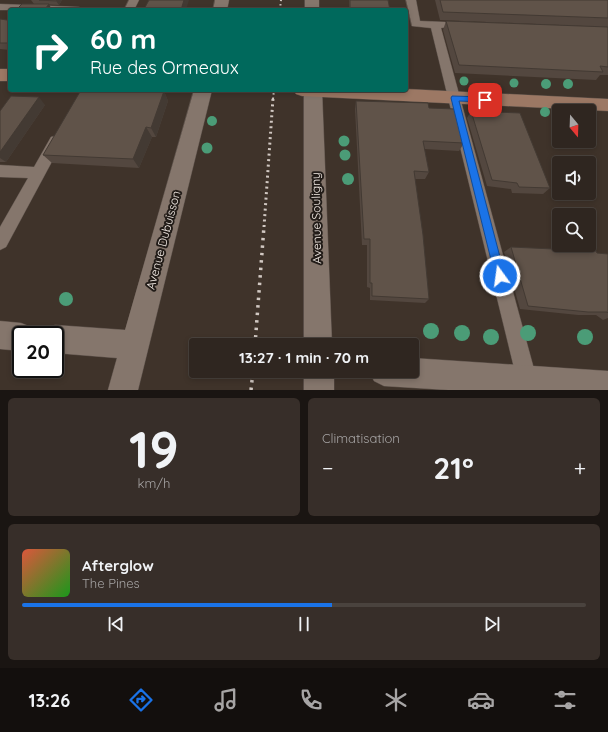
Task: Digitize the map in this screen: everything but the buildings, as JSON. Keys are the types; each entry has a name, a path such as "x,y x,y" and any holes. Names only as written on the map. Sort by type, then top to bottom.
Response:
{"street":[{"name":"Avenue Dubuisson","path":"123,390 202,92"},
{"name":"Avenue Souligny","path":"310,92 318,338"},
{"path":"331,92 608,105"},
{"path":"0,335 12,336"},
{"path":"64,340 134,345"},
{"path":"419,373 527,380 559,386 608,386"},
{"path":"319,378 319,390"}],"lane":[{"path":"411,0 416,24 459,25"},
{"path":"0,7 26,8"},
{"path":"435,24 527,380"},
{"path":"0,242 64,127"},
{"path":"0,171 38,173"}],"railway":[{"path":"280,8 281,0"},
{"path":"273,99 274,92"},
{"path":"264,227 273,98"},
{"path":"256,338 264,226"},
{"path":"251,390 252,378"}],"route":[{"path":"485,100 454,98 500,276"}]}
